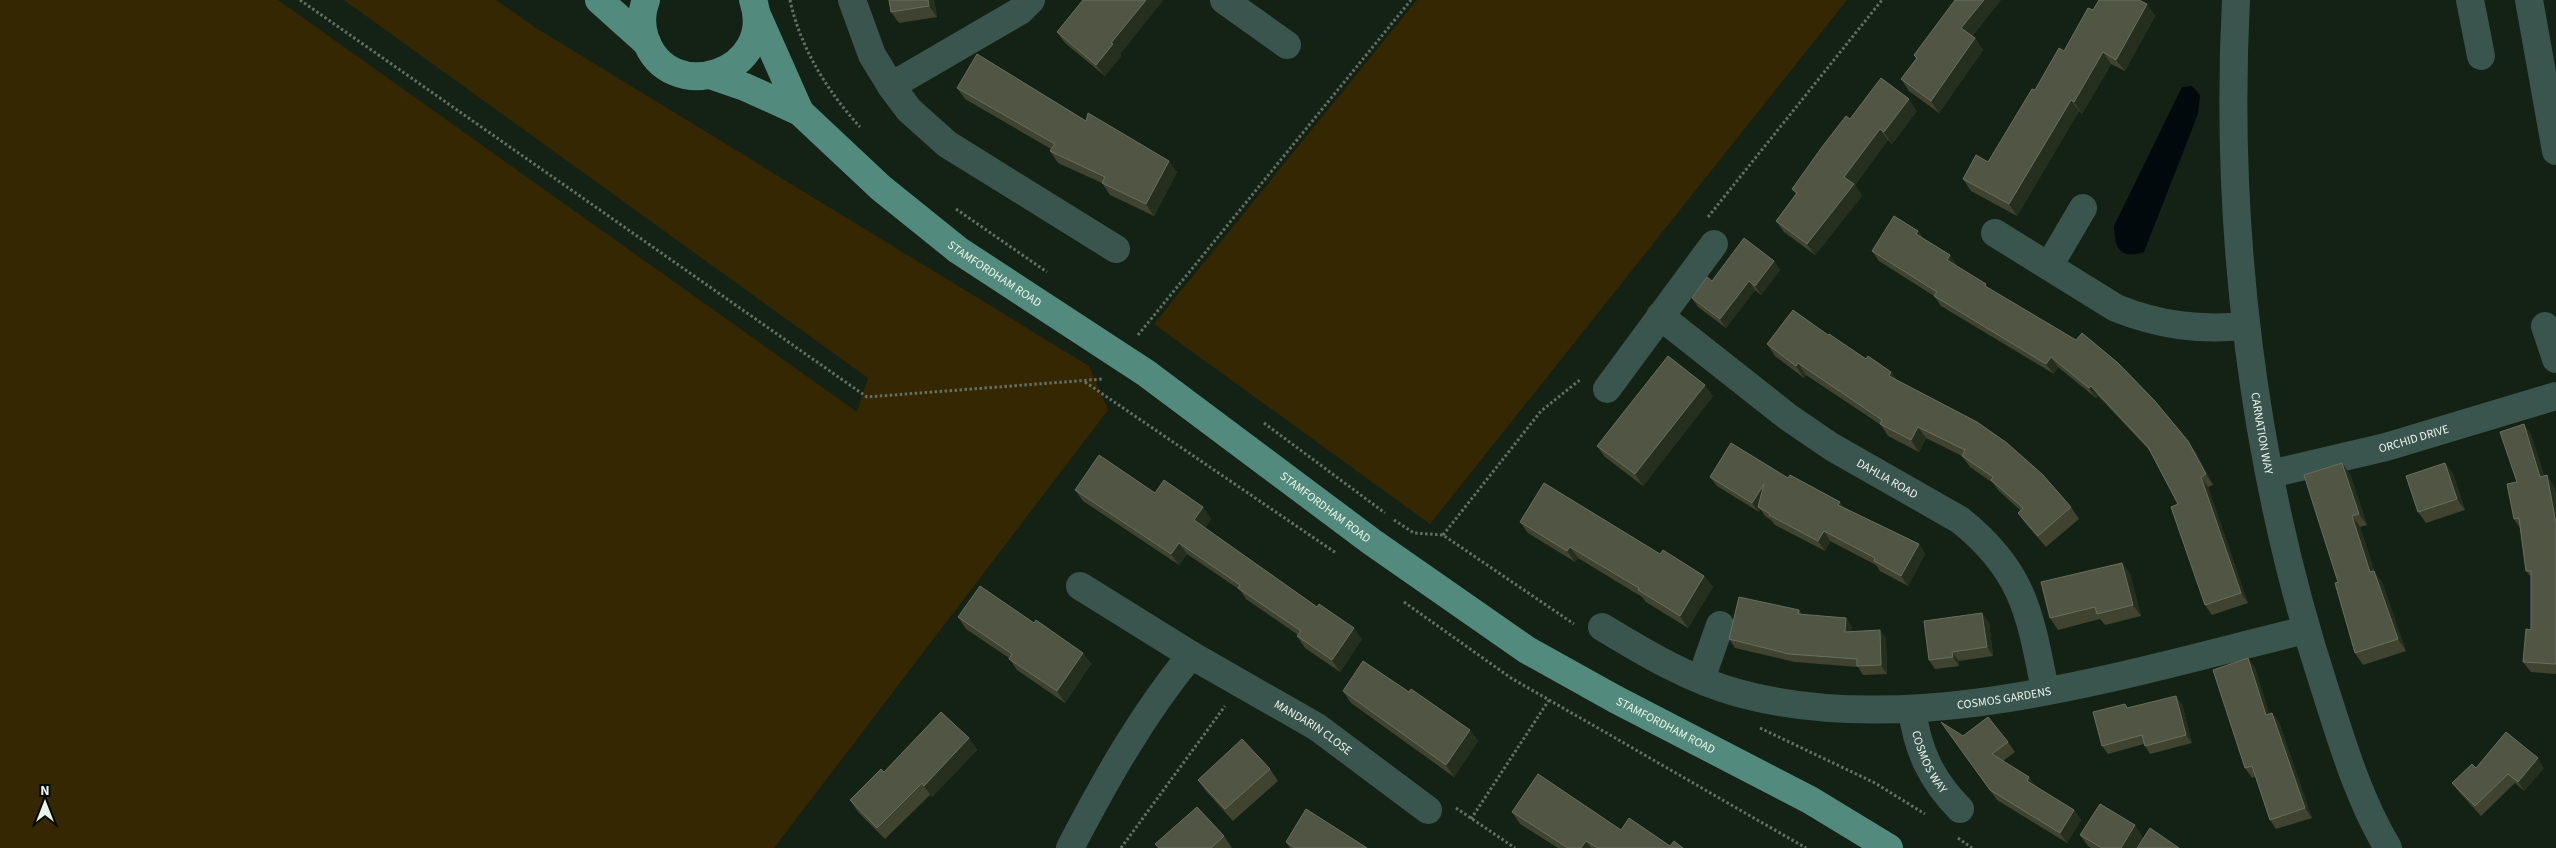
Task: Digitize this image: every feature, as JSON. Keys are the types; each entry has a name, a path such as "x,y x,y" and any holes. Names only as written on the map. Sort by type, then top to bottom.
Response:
{"main road":[{"name":"STAMFORDHAM ROAD","path":"599,0 647,43 658,59 673,70 691,76 710,76 744,87 800,112 881,188 952,245 1146,373 1372,542 1528,650 1614,699 1810,800 1889,848"},
{"name":"STAMFORDHAM ROAD","path":"646,0 642,24 647,43"},
{"name":"STAMFORDHAM ROAD","path":"710,76 728,69 748,49 755,32 754,7"},
{"name":"STAMFORDHAM ROAD","path":"754,7 800,112"}],"street":[{"path":"852,0 872,54 891,86 909,110 947,144 1116,249"},
{"path":"891,86 1020,11 1032,0"},
{"path":"1224,0 1287,44"},
{"name":"CARNATION WAY","path":"2236,0 2234,164 2246,326 2270,474 2306,630 2355,781 2388,848"},
{"path":"2470,0 2481,56"},
{"path":"2529,0 2556,151"},
{"path":"2049,266 2083,208"},
{"path":"1995,233 2116,308 2133,315 2179,326 2210,329 2246,326"},
{"path":"1607,389 1714,244"},
{"name":"DAHLIA ROAD","path":"1660,316 1788,417 1832,447 1960,520 1995,551 2006,568 2026,608 2045,690"},
{"path":"2545,326 2556,359"},
{"name":"ORCHID DRIVE","path":"2270,474 2386,448 2556,396"},
{"name":"MANDARIN CLOSE","path":"1080,586 1191,655 1317,727 1428,810"},
{"path":"1701,679 1720,625"},
{"name":"COSMOS GARDENS","path":"1592,628 1701,679 1737,693 1795,705 1829,708 1912,709 1954,705 2045,690 2306,630"},
{"path":"1070,848 1111,769 1164,688 1191,655"},
{"name":"COSMOS WAY","path":"1912,709 1915,732 1927,767 1946,794 1956,821"}],"path":[{"path":"300,0 867,398 1085,382 1146,373"},
{"path":"790,0 799,34 822,77 850,116 867,133"},
{"path":"1121,356 1411,0"},
{"path":"953,207 1050,274"},
{"path":"1133,329 1146,339"},
{"path":"1263,422 1414,533 1443,535 1592,628"},
{"path":"1121,848 1241,684"},
{"path":"1471,818 1549,700"},
{"path":"1756,726 1875,783 1931,819"},
{"path":"1428,810 1448,803 1515,848"},
{"path":"1956,821 1972,848"}],"shaded area":[{"path":"0,0 278,0 857,412 868,378 344,0 496,0 536,28 1089,366 1108,410 774,848 0,848"},
{"path":"1417,0 1847,0 1430,524 1154,324"},
{"path":"2192,86 2200,95 2198,114 2144,252 2136,254 2124,253 2117,246 2114,226 2182,87"}],"building":[{"path":"889,0 928,0 929,6 891,12"},
{"path":"1083,0 1146,0 1111,43 1113,44 1096,65 1057,32"},
{"path":"1955,0 1984,0 1961,28 1975,38 1931,101 1901,79 1917,58 1914,55"},
{"path":"2099,0 2139,0 2147,4 2116,60 2103,52 2074,102 2071,100 2009,204 1963,179 1976,155 1988,162 2032,89 2035,90 2059,48 2064,51 2088,8 2093,10"},
{"path":"977,54 1086,121 1088,113 1169,161 1146,204 1102,183 1105,177 1050,151 1055,144 957,88"},
{"path":"1881,78 1909,99 1884,132 1880,129 1844,177 1854,184 1807,244 1776,221 1797,193 1792,189 1822,147 1846,116 1850,119"},
{"path":"1894,216 1918,231 1916,234 1950,255 1947,260 1986,284 1985,286 2076,340 2082,333 2118,363 2154,400 2188,441 2206,474 2201,477 2241,593 2205,605 2171,507 2178,504 2148,447 2091,386 2089,388 2051,357 2046,364 1934,296 1937,292 1872,251"},
{"path":"1744,238 1774,261 1755,286 1749,281 1720,319 1692,298 1707,277 1712,281"},
{"path":"1793,310 1866,359 1868,356 1891,372 1889,376 1977,422 2007,443 2043,475 2071,507 2038,536 2018,513 2023,508 1991,480 1993,477 1962,456 1965,450 1918,427 1911,440 1880,424 1882,420 1798,363 1796,366 1767,344"},
{"path":"1668,356 1705,385 1635,474 1597,446"},
{"path":"2524,424 2540,477 2547,475 2556,523 2556,664 2523,662 2526,629 2531,630 2531,571 2526,571 2519,518 2514,519 2507,484 2517,482 2500,432"},
{"path":"1731,443 1788,478 1790,475 1840,502 1838,505 1919,544 1901,576 1874,561 1875,558 1824,531 1818,541 1769,515 1758,507 1764,484 1752,503 1710,477"},
{"path":"1099,455 1155,493 1164,480 1203,507 1194,520 1317,607 1319,604 1354,628 1332,660 1297,636 1301,631 1238,588 1240,585 1179,543 1171,554 1075,490"},
{"path":"2342,463 2359,514 2352,516 2370,572 2374,571 2398,639 2355,653 2335,583 2338,582 2304,475"},
{"path":"2445,463 2457,499 2418,512 2406,476"},
{"path":"1544,483 1660,554 1663,550 1704,576 1680,616 1638,590 1639,588 1570,547 1567,551 1520,522"},
{"path":"2122,563 2133,605 2097,614 2095,607 2050,618 2041,582"},
{"path":"980,586 1034,623 1036,620 1083,653 1057,691 1009,659 1012,654 958,617"},
{"path":"1739,597 1799,610 1798,614 1846,618 1845,632 1880,630 1881,665 1857,666 1857,659 1789,654 1729,639"},
{"path":"1982,613 1987,647 1952,652 1953,657 1929,660 1924,621"},
{"path":"2248,658 2266,715 2272,713 2305,808 2270,820 2252,766 2245,768 2213,670"},
{"path":"1363,661 1409,692 1411,689 1470,730 1446,765 1343,691"},
{"path":"2176,696 2186,735 2145,746 2142,735 2102,746 2093,712 2125,704 2127,708"},
{"path":"941,712 969,738 924,786 922,783 877,828 850,800 881,769 884,772"},
{"path":"1988,717 2008,742 1992,754 2029,777 2027,781 2074,810 2060,833 1990,790 1941,722 1963,736"},
{"path":"2506,732 2538,758 2518,782 2508,774 2475,806 2452,783 2472,764 2476,768"},
{"path":"1242,739 1270,769 1225,809 1198,780"},
{"path":"1538,774 1621,830 1629,818 1670,846 1674,841 1683,848 1598,848 1586,841 1581,848 1568,848 1512,812"},
{"path":"2100,804 2135,825 2121,848 2102,848 2080,835"},
{"path":"1197,807 1224,836 1211,848 1159,848 1155,844"},
{"path":"1306,809 1367,848 1295,848 1286,842"},
{"path":"2150,828 2179,848 2137,848"}]}
